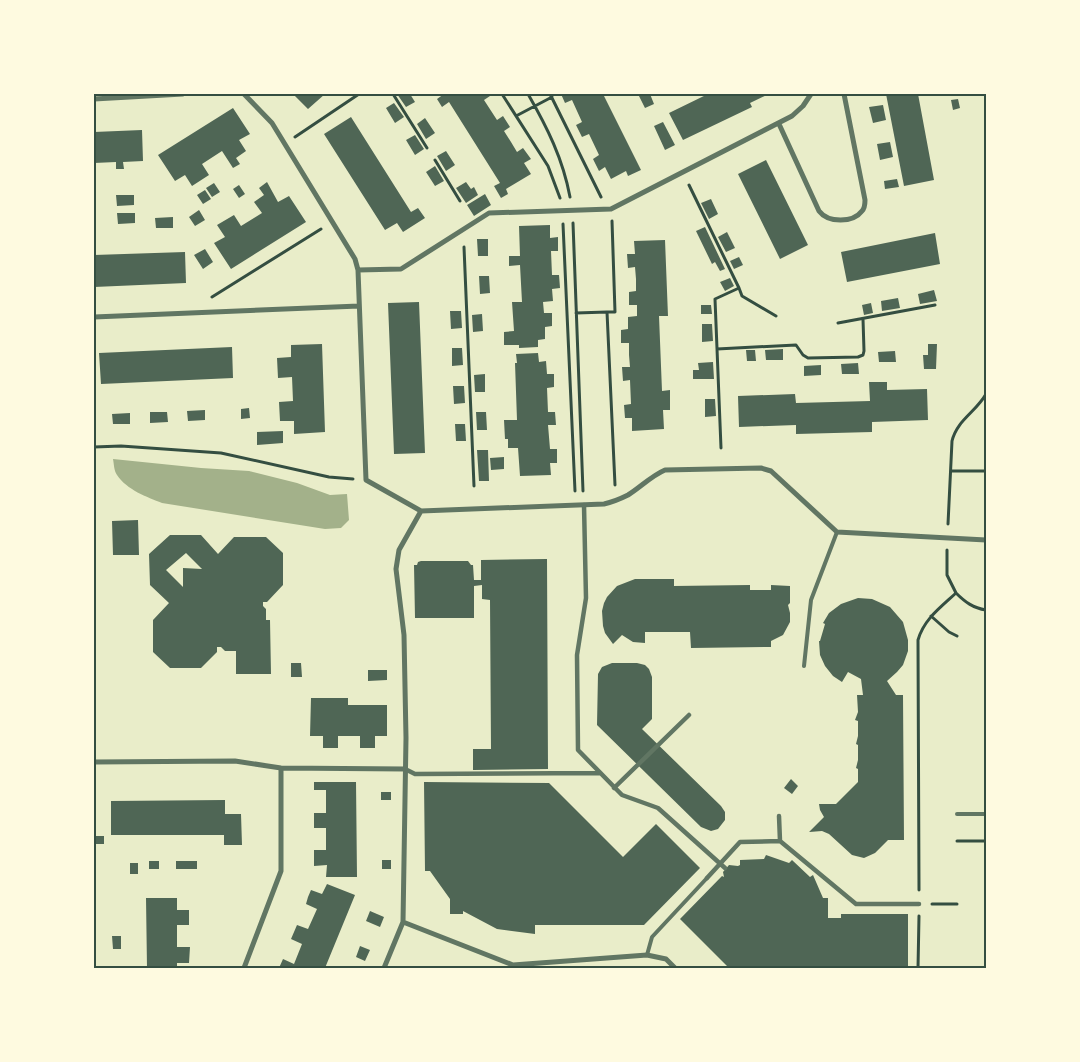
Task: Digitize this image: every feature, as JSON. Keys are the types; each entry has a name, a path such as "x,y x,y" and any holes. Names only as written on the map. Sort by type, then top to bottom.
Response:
{"street":[{"path":"94,99 183,94"},
{"path":"244,94 272,123 355,259 358,270 366,480 421,512 604,504 628,495 665,470 766,468 837,532 986,540"},
{"path":"358,270 401,269 489,213 609,209 779,124 803,106 811,94"},
{"path":"779,124 823,216 837,220 857,216 864,207 865,200 844,94"},
{"path":"94,317 359,306"},
{"path":"584,505 586,598 576,655 578,750 622,795 658,808 725,868"},
{"path":"384,968 403,922 404,635 396,569 399,550 421,512"},
{"path":"614,788 689,715"},
{"path":"94,762 235,761 281,768 405,769 415,774 600,773"},
{"path":"244,968 281,871 281,768"},
{"path":"779,816 780,841"},
{"path":"707,878 740,842 780,841 856,904 919,904"},
{"path":"403,922 513,965 647,955 666,958 674,968"}],"lane":[{"path":"804,666 811,600 837,532"},
{"path":"957,814 986,814"},
{"path":"647,955 652,937 707,878"}],"path":[{"path":"284,143 359,94"},
{"path":"393,94 427,148"},
{"path":"502,94 552,175 560,195 575,491"},
{"path":"528,94 557,150 566,177 572,210 584,505"},
{"path":"516,116 551,95 609,209 615,312 576,313"},
{"path":"435,160 460,201"},
{"path":"682,172 742,296 776,316"},
{"path":"211,298 332,222"},
{"path":"463,229 474,486"},
{"path":"721,448 715,299 739,288"},
{"path":"838,323 935,306"},
{"path":"608,312 616,501"},
{"path":"717,349 796,345 803,355 808,358 858,357 863,355 864,351 863,319"},
{"path":"986,394 981,403 954,431 947,537 947,575 956,593 966,603 986,610"},
{"path":"94,447 122,446 221,453 330,477 366,480"},
{"path":"951,471 986,471"},
{"path":"918,968 918,640 923,626 956,593"},
{"path":"932,616 949,632 957,636"},
{"path":"957,841 986,841"},
{"path":"919,904 957,904"}],"shaded area":[{"path":"113,459 249,471 297,483 330,495 347,494 349,520 341,528 325,529 162,503 126,485 116,473"}],"building":[{"path":"293,94 325,94 308,109"},
{"path":"397,94 410,94 415,102 406,107"},
{"path":"444,94 489,94 490,96 484,100 497,120 503,116 510,127 504,131 517,152 523,148 531,159 524,163 531,174 506,189 508,194 501,198 494,186 500,183 449,102 442,107 437,99"},
{"path":"561,94 603,94 641,170 628,176 626,171 611,179 605,167 599,171 593,159 599,155 589,134 582,137 576,125 582,122 572,100 565,103"},
{"path":"638,94 650,94 654,104 645,108"},
{"path":"708,94 769,94 750,103 752,107 683,140 669,113"},
{"path":"886,94 918,94 934,180 904,186"},
{"path":"958,99 960,108 953,110 951,100"},
{"path":"394,103 404,117 395,123 386,108"},
{"path":"883,105 886,120 873,123 869,107"},
{"path":"233,108 250,134 239,140 246,151 236,158 240,164 233,168 222,151 202,164 209,175 192,186 185,175 175,181 158,155"},
{"path":"351,117 411,212 418,208 425,218 403,232 397,223 385,230 324,134"},
{"path":"425,118 435,133 426,139 417,124"},
{"path":"663,122 675,145 665,150 654,126"},
{"path":"142,130 143,161 123,162 124,169 116,169 116,162 94,163 94,132"},
{"path":"415,135 424,149 415,155 406,140"},
{"path":"890,142 893,157 880,160 877,144"},
{"path":"446,151 455,165 446,171 437,156"},
{"path":"766,160 808,245 780,259 738,174"},
{"path":"435,166 444,181 435,186 426,172"},
{"path":"897,179 899,187 885,189 884,181"},
{"path":"267,182 278,202 289,196 306,222 231,269 214,243 225,237 217,225 234,215 241,226 262,213 254,202 264,195 259,188"},
{"path":"466,182 471,189 474,187 478,195 466,203 456,188"},
{"path":"214,183 220,192 212,197 206,188"},
{"path":"239,185 245,194 239,198 233,189"},
{"path":"205,190 211,199 203,204 197,195"},
{"path":"485,194 491,205 474,216 467,205"},
{"path":"116,195 134,195 134,205 117,206"},
{"path":"711,199 718,214 709,219 701,203"},
{"path":"199,210 205,220 195,226 189,217"},
{"path":"117,213 135,213 135,223 118,224"},
{"path":"173,217 173,228 156,228 155,218"},
{"path":"550,225 550,238 558,237 558,251 551,251 552,275 559,275 560,288 552,289 553,301 543,302 544,313 552,313 552,326 545,327 545,339 538,340 538,347 519,348 519,345 504,345 504,332 514,331 512,302 522,302 520,265 509,266 509,256 520,256 519,226"},
{"path":"705,227 725,269 720,271 715,262 712,264 696,231"},
{"path":"727,232 735,248 726,252 718,237"},
{"path":"935,233 940,264 847,282 841,252"},
{"path":"477,239 488,239 488,256 478,256"},
{"path":"665,240 668,316 659,316 662,391 670,390 670,410 663,410 664,429 632,431 632,418 625,418 624,405 631,404 630,380 623,381 622,367 630,367 629,343 621,343 621,330 628,329 628,317 637,316 637,305 629,305 629,292 636,291 636,279 635,267 628,268 627,254 635,254 634,241"},
{"path":"205,249 213,262 203,269 194,255"},
{"path":"185,252 186,283 94,287 94,255"},
{"path":"739,257 743,265 734,269 730,261"},
{"path":"479,276 489,276 490,293 480,294"},
{"path":"730,278 734,286 725,291 720,282"},
{"path":"934,290 937,301 920,304 918,294"},
{"path":"898,298 900,308 882,311 881,301"},
{"path":"419,302 425,453 394,454 388,303"},
{"path":"871,303 873,313 864,315 862,305"},
{"path":"701,305 711,305 712,314 701,314"},
{"path":"450,311 461,311 462,328 451,329"},
{"path":"482,314 483,331 473,332 472,315"},
{"path":"702,324 712,324 713,341 702,342"},
{"path":"322,344 325,432 294,434 294,421 280,421 279,402 293,401 292,377 278,378 277,358 291,357 291,345"},
{"path":"928,344 937,344 936,369 924,369 923,355 928,355"},
{"path":"232,347 233,378 101,384 99,353"},
{"path":"452,348 462,348 463,365 452,366"},
{"path":"783,349 783,360 766,360 765,350"},
{"path":"746,350 755,350 756,361 747,361"},
{"path":"895,351 896,362 879,362 878,352"},
{"path":"538,353 539,362 546,361 547,374 554,374 554,387 547,388 548,412 555,412 556,425 548,425 550,449 557,449 557,463 550,463 551,475 520,476 518,448 508,448 508,439 505,439 504,420 517,420 516,354"},
{"path":"713,362 714,379 693,379 693,370 699,370 698,363"},
{"path":"858,363 859,374 842,374 841,364"},
{"path":"821,365 821,375 804,376 804,366"},
{"path":"485,374 485,392 475,392 474,375"},
{"path":"869,382 887,382 887,390 927,389 928,420 872,422 872,432 796,434 796,425 739,427 738,396 795,394 796,403 870,401"},
{"path":"453,386 464,386 465,403 454,404"},
{"path":"705,399 715,399 716,416 705,417"},
{"path":"249,408 250,418 241,419 241,409"},
{"path":"205,410 205,420 188,421 187,411"},
{"path":"150,412 167,412 168,422 150,423"},
{"path":"476,412 486,412 487,430 477,430"},
{"path":"130,413 130,424 113,424 112,414"},
{"path":"455,424 465,424 466,441 456,441"},
{"path":"283,431 283,443 257,445 257,432"},
{"path":"477,450 488,450 489,481 479,481"},
{"path":"504,457 504,469 491,470 490,458"},
{"path":"138,520 139,555 113,555 112,521"},
{"path":"170,535 201,535 218,554 234,537 266,537 283,553 283,585 267,602 263,602 263,606 266,609 266,620 270,620 271,674 236,674 236,651 225,651 221,647 217,647 217,652 201,668 170,668 153,652 153,620 169,603 150,585 149,554","holes":["186,553 202,569 183,568 183,587 166,570"]},
{"path":"547,559 548,769 473,770 473,749 491,749 490,600 482,599 482,585 474,586 474,618 415,618 414,565 421,561 468,561 473,565 474,580 481,580 481,560"},
{"path":"635,579 674,579 674,586 750,585 750,590 771,590 771,585 790,586 790,603 788,605 790,622 783,635 771,641 771,647 691,648 690,632 645,632 645,643 633,642 622,635 613,644 605,633 603,626 602,611 604,603 617,586"},
{"path":"858,598 872,599 890,607 903,622 908,640 908,651 903,665 887,681 896,695 903,695 904,840 888,840 875,853 864,858 852,855 829,834 822,831 809,832 824,817 819,804 836,804 858,782 858,769 856,768 858,745 856,744 858,721 855,720 858,712 857,695 863,695 861,679 848,672 842,682 833,676 825,666 820,655 819,641 825,624 823,623 829,613 841,604"},
{"path":"291,663 301,663 302,677 291,677"},
{"path":"612,663 637,663 645,665 649,669 652,677 652,719 642,729 721,806 725,812 725,820 718,829 711,831 701,827 597,725 598,674 602,667"},
{"path":"368,670 387,670 387,680 368,681"},
{"path":"311,698 348,698 348,705 387,705 387,736 375,736 375,748 360,748 360,736 338,736 338,748 323,748 323,736 310,736"},
{"path":"791,779 798,786 792,794 784,788"},
{"path":"314,782 356,782 357,877 326,877 327,865 314,866 314,850 326,850 326,828 314,828 314,813 326,813 326,790 314,790"},
{"path":"424,782 549,783 623,857 656,824 700,868 644,925 535,925 535,934 497,929 463,911 463,914 450,914 450,899 430,871 425,871"},
{"path":"381,792 391,792 391,800 381,800"},
{"path":"225,800 225,814 241,814 242,845 224,845 224,835 111,835 111,801"},
{"path":"94,836 104,836 104,844 94,844"},
{"path":"766,855 789,863 792,860 810,877 813,875 823,898 828,898 828,918 841,918 841,914 908,914 908,968 729,968 680,919 722,876 724,877 723,872 729,865 738,866 740,865 740,860 764,859"},
{"path":"382,860 391,860 391,869 382,869"},
{"path":"149,861 159,861 159,869 149,869"},
{"path":"176,861 197,861 197,869 176,869"},
{"path":"130,863 138,863 138,874 130,874"},
{"path":"327,884 355,895 325,968 279,968 283,959 294,964 302,944 291,939 297,925 308,929 317,909 306,904 308,897 311,890 322,894"},
{"path":"146,898 177,898 177,910 189,910 189,925 177,925 177,947 190,947 189,963 177,963 177,968 147,968"},
{"path":"370,911 384,917 380,927 366,921"},
{"path":"112,936 121,936 121,949 113,949"},
{"path":"360,946 370,950 365,961 356,957"}]}
